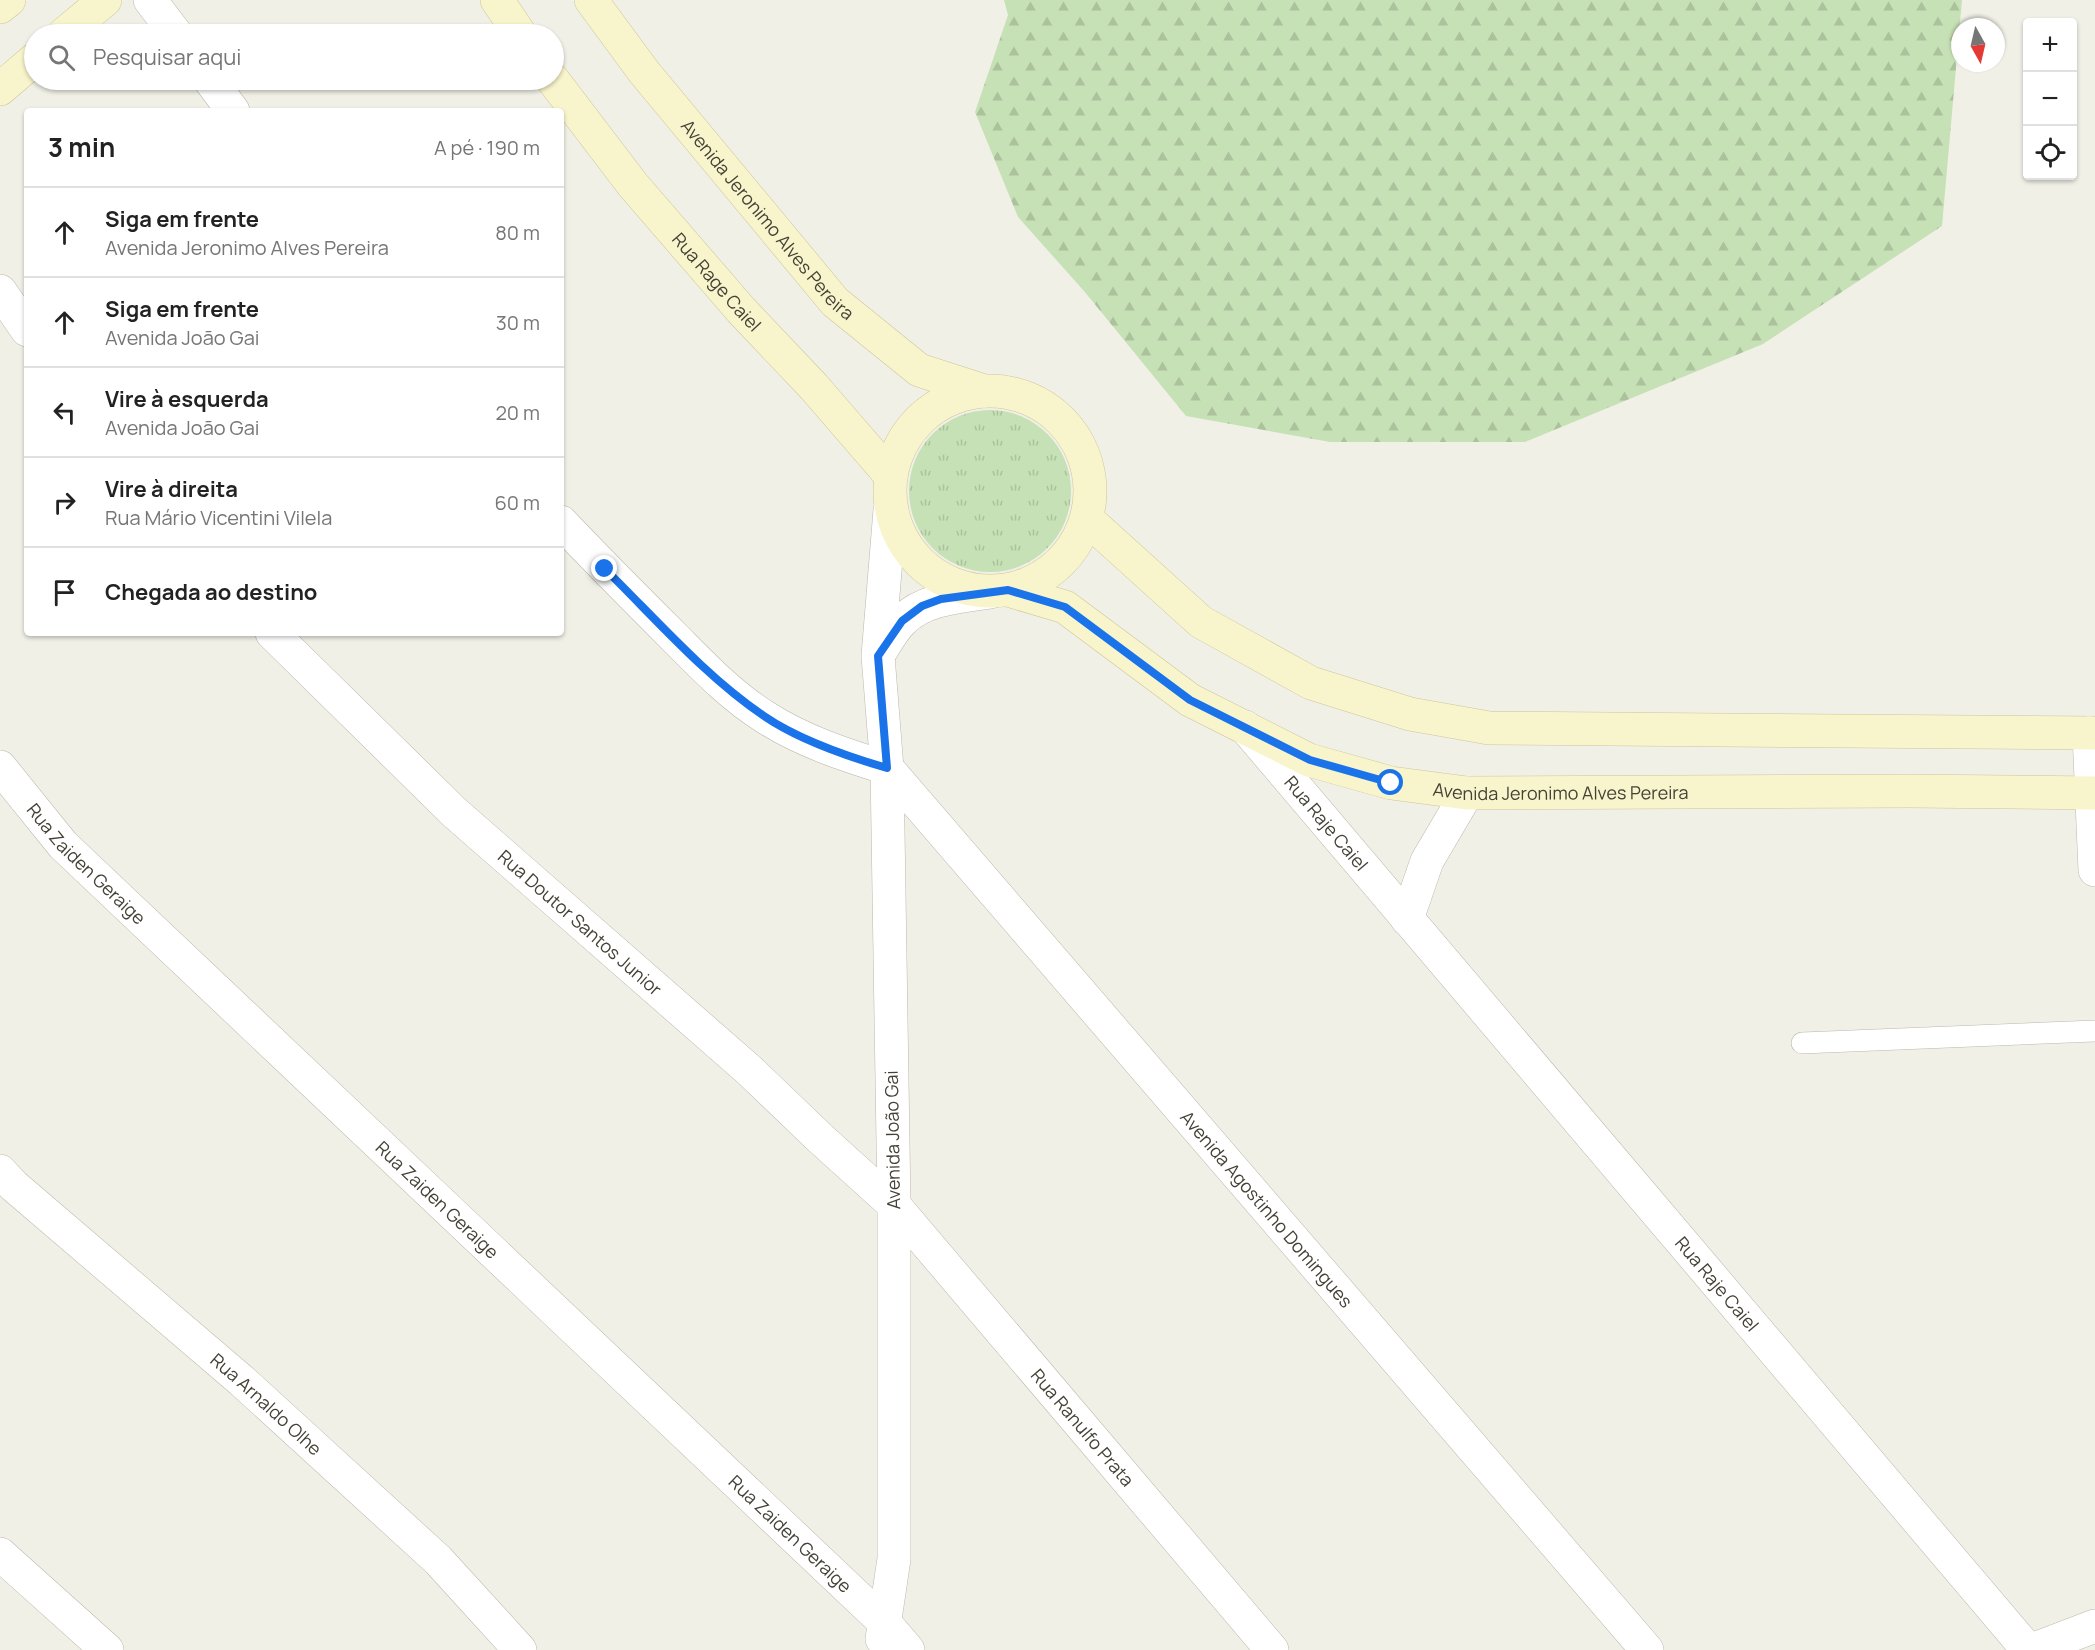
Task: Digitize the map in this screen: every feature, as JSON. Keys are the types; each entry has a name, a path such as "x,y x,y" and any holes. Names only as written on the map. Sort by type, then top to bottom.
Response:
{"main road":[{"path":"0,7 9,0"},
{"path":"76,24 105,0"},
{"path":"497,0 513,24"},
{"name":"Avenida Jeronimo Alves Pereira","path":"591,0 644,72 835,302 919,369 984,391"},
{"path":"0,89 24,69"},
{"name":"Rua Rage Caiel","path":"561,90 633,185 741,310 814,387 890,475"},
{"path":"984,391 1016,394 1045,407 1069,428 1084,456 1091,487 1087,519 1076,544 1058,566 1035,582 999,591 955,586 925,569 903,543 891,510 890,475 901,443 922,417 951,399 984,391"},
{"path":"1087,519 1201,622 1311,683 1410,714 1489,728 2092,733"},
{"name":"Avenida Jeronimo Alves Pereira","path":"999,591 1065,607 1190,700 1310,760 1391,783 1467,793 1910,791 2093,793"}],"street":[{"path":"150,0 168,24"},
{"path":"217,90 231,108"},
{"path":"0,291 24,326"},
{"name":"Avenida João Gai","path":"882,1637 894,1559 894,1205 887,768 878,656 891,510"},
{"path":"564,525 605,569 728,690 766,718 813,742 887,768"},
{"path":"878,656 902,621 922,606 941,599 999,591"},
{"name":"Rua Doutor Santos Junior","path":"275,636 454,812 749,1070 894,1205"},
{"name":"Rua Raje Caiel","path":"1245,727 2028,1650"},
{"path":"2092,733 2095,870"},
{"name":"Rua Zaiden Geraige","path":"0,767 63,845 882,1637 908,1650"},
{"name":"Avenida Agostinho Domingues","path":"887,768 1647,1650"},
{"path":"1407,919 1427,861 1467,793"},
{"name":"Rua Arnaldo Olhe","path":"0,1171 14,1186 242,1381 438,1560 520,1650"},
{"name":"Rua Ranulfo Prata","path":"894,1205 1272,1650"},
{"path":"0,1554 107,1650"},
{"path":"2032,1650 2095,1626"}],"lane":[{"path":"1802,1043 2095,1031"}],"green space":[{"path":"1004,0 1962,0 1960,18 1951,18 1951,72 1956,72 1942,226 1763,344 1525,442 1330,442 1186,416 1084,291 1018,217 975,112 1008,15"},
{"path":"990,410 1006,411 1021,416 1047,434 1065,460 1070,475 1070,507 1065,522 1047,548 1021,566 1006,571 990,572 974,571 959,566 933,548 915,522 910,507 909,491 910,475 915,460 933,434 959,416 974,411"}],"route":[{"path":"605,569 728,690 766,718 813,742 887,768 878,656 902,621 922,606 941,599 1008,590 1065,607 1190,700 1310,760 1391,783"}]}
